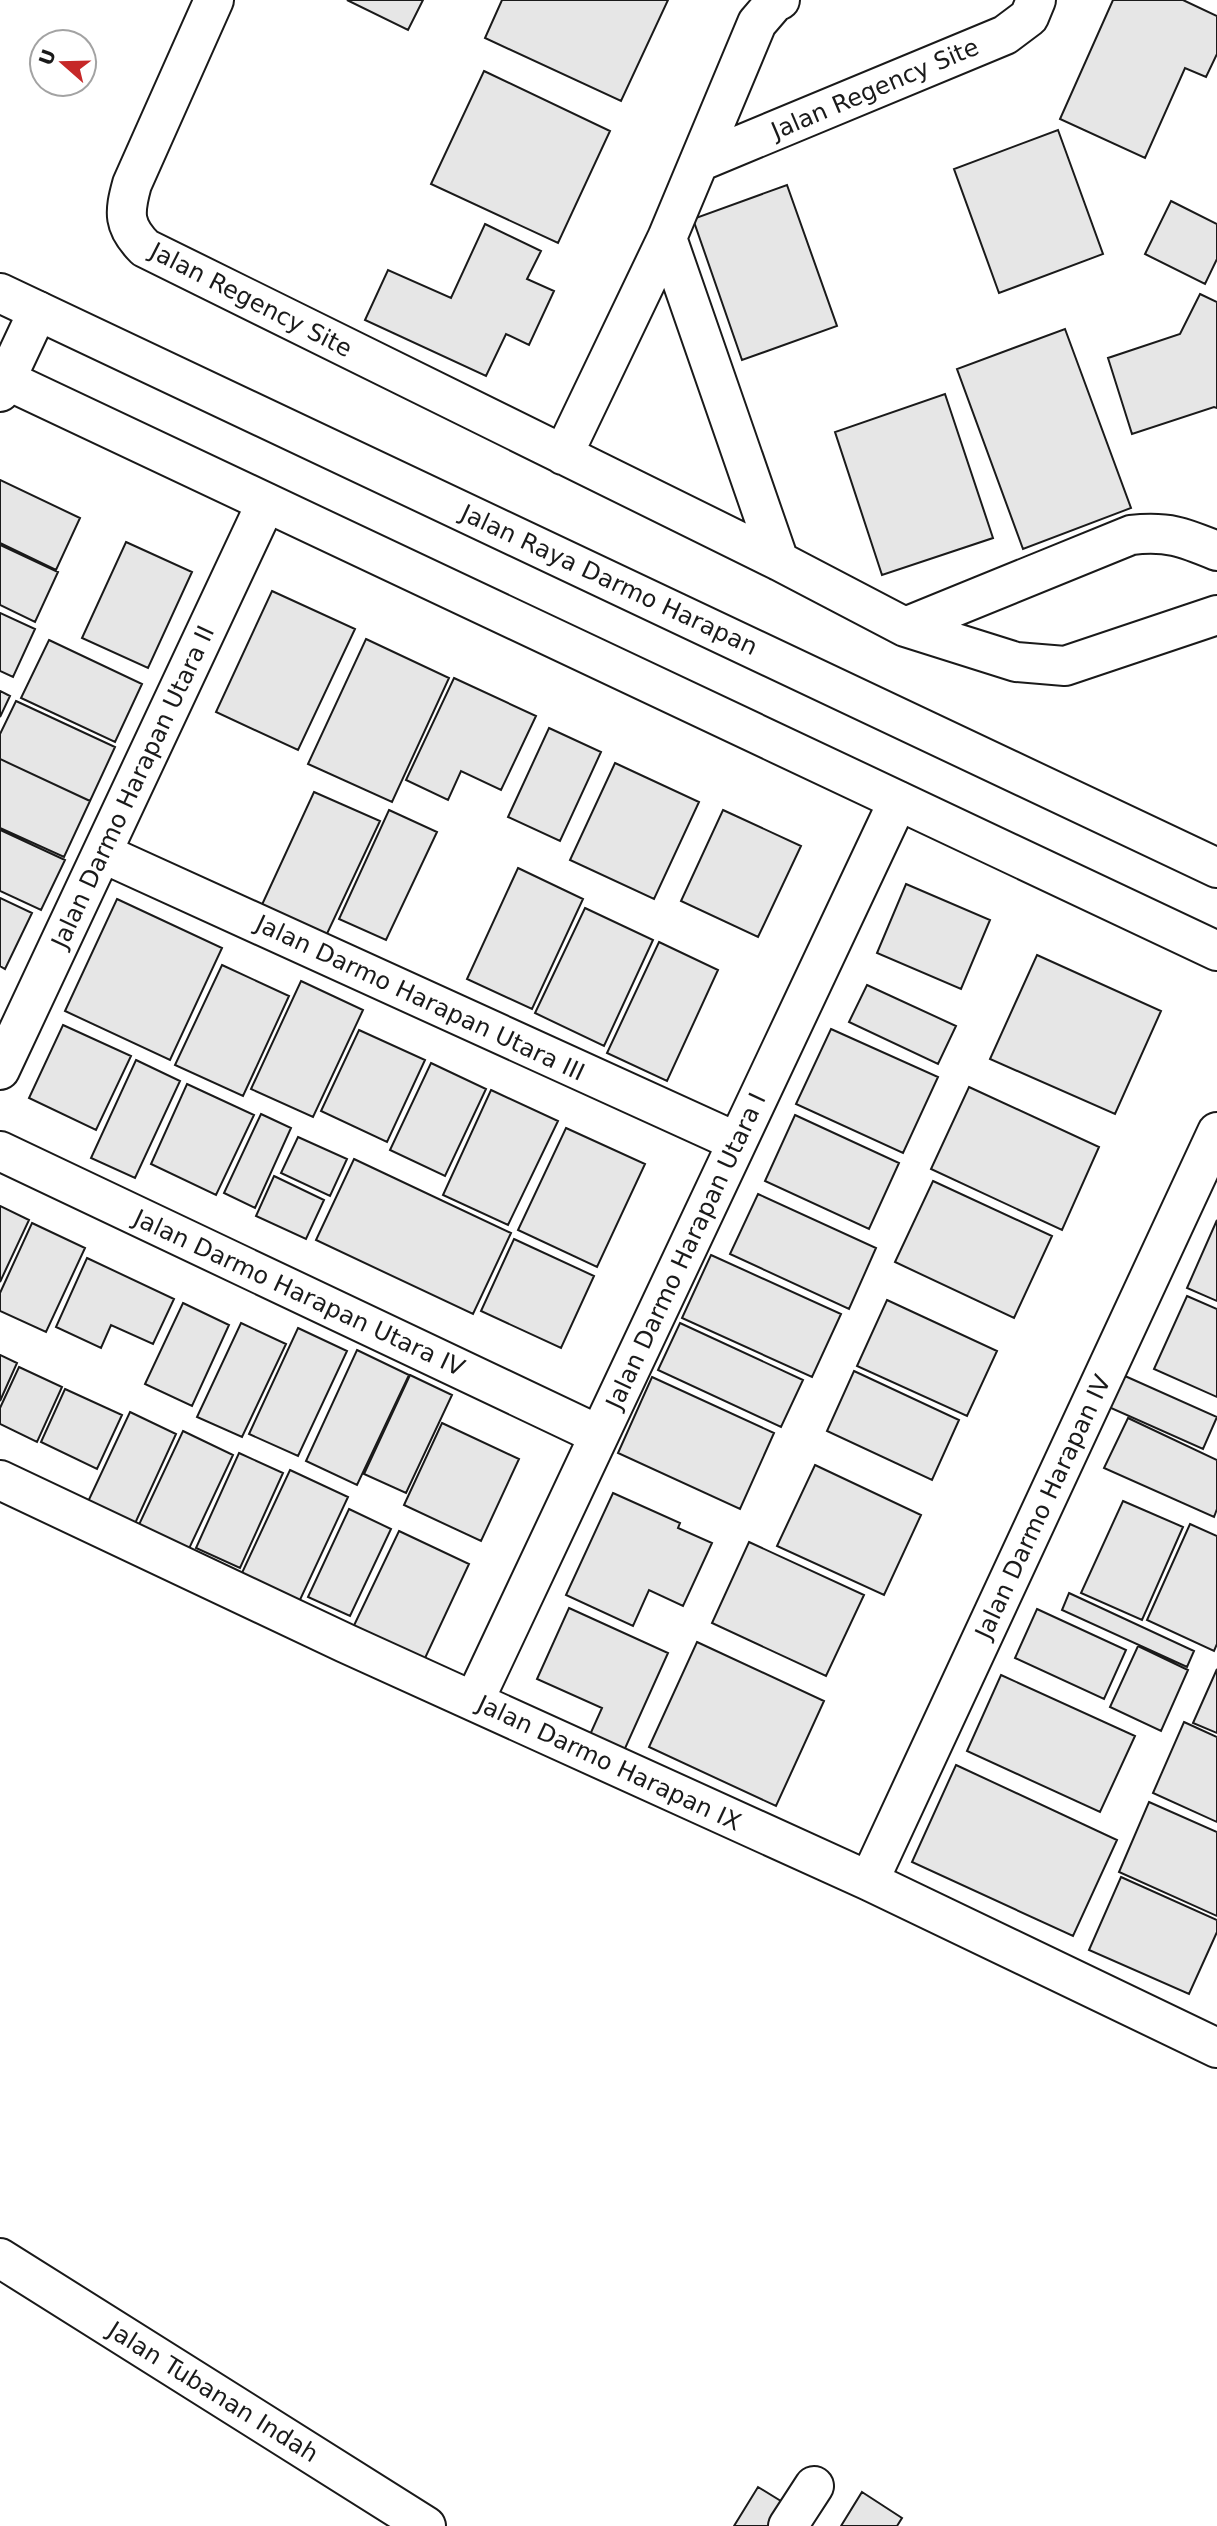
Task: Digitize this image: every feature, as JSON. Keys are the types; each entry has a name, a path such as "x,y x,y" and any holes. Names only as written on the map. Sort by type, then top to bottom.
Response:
{"street":[{"name":"Jalan Regency Site","path":"214,0 132,184 126,220 132,235 145,248 779,561 905,627 1016,662 1065,666 1217,615"},
{"path":"563,455 667,238 757,23 775,2 780,0"},
{"name":"Jalan Regency Site","path":"699,162 1006,35 1029,17 1036,0"},
{"path":"667,238 779,561"},
{"name":"Jalan Raya Darmo Harapan","path":"0,293 1217,867"},
{"path":"38,311 2,383 266,503 1217,951"},
{"name":"Jalan Darmo Harapan Utara II","path":"0,1070 266,503"},
{"path":"905,627 1132,535 1159,532 1185,538 1217,551"},
{"name":"Jalan Darmo Harapan Utara I","path":"474,1701 898,801"},
{"name":"Jalan Darmo Harapan Utara III","path":"102,853 737,1142"},
{"name":"Jalan Darmo Harapan IV","path":"869,1881 1217,1132"},
{"name":"Jalan Darmo Harapan Utara IV","path":"0,1151 599,1435"},
{"name":"Jalan Darmo Harapan IX","path":"0,1480 332,1637 869,1881 1217,2048"},
{"name":"Jalan Tubanan Indah","path":"0,2258 426,2526"},
{"path":"788,2526 814,2486"}],"building":[{"path":"347,0 423,0 408,30"},
{"path":"502,0 668,0 621,101 485,38"},
{"path":"1113,0 1183,0 1217,16 1217,54 1206,77 1185,68 1145,158 1060,119"},
{"path":"484,71 610,131 558,243 431,184"},
{"path":"1058,130 1103,254 999,293 954,169"},
{"path":"787,185 837,326 742,360 693,219"},
{"path":"1171,201 1217,224 1217,259 1205,284 1145,254"},
{"path":"485,224 541,251 527,279 554,291 529,345 506,334 486,376 365,320 388,270 451,298"},
{"path":"1200,294 1217,302 1217,408 1132,434 1108,358 1180,334"},
{"path":"1065,329 1131,508 1023,549 957,369"},
{"path":"945,394 993,538 882,575 835,432"},
{"path":"0,480 80,518 56,570 0,543"},
{"path":"126,542 192,572 148,668 82,638"},
{"path":"0,545 58,572 35,622 0,605"},
{"path":"272,591 355,629 298,750 216,712"},
{"path":"0,613 35,629 13,677 0,671"},
{"path":"366,639 449,678 392,802 308,764"},
{"path":"49,640 142,684 115,742 21,698"},
{"path":"454,678 536,716 501,790 461,771 448,800 406,780"},
{"path":"0,691 10,696 0,717"},
{"path":"16,701 115,747 90,801 0,759 0,734"},
{"path":"549,728 601,752 560,841 508,817"},
{"path":"0,759 90,801 64,857 0,828"},
{"path":"615,763 699,802 654,899 570,860"},
{"path":"314,792 380,821 325,938 260,909"},
{"path":"389,810 437,832 386,940 339,919"},
{"path":"723,810 801,846 758,937 681,901"},
{"path":"0,830 65,860 41,910 0,891"},
{"path":"518,868 583,899 532,1009 467,979"},
{"path":"906,884 990,920 961,989 877,953"},
{"path":"0,898 32,913 5,969 0,966"},
{"path":"117,899 222,948 170,1060 65,1011"},
{"path":"585,908 653,940 604,1046 535,1013"},
{"path":"659,942 718,970 667,1081 607,1053"},
{"path":"1037,955 1161,1011 1115,1114 990,1059"},
{"path":"222,965 289,996 243,1096 175,1065"},
{"path":"301,981 363,1010 313,1117 251,1089"},
{"path":"867,985 956,1026 938,1064 849,1022"},
{"path":"63,1025 131,1056 96,1130 29,1098"},
{"path":"831,1029 938,1077 903,1153 796,1104"},
{"path":"359,1030 425,1060 387,1142 321,1111"},
{"path":"136,1060 180,1081 135,1178 91,1158"},
{"path":"431,1063 486,1089 445,1176 390,1150"},
{"path":"187,1084 254,1115 216,1195 151,1164"},
{"path":"969,1087 1099,1147 1062,1230 931,1169"},
{"path":"491,1090 558,1121 508,1225 443,1195"},
{"path":"261,1114 291,1128 255,1208 224,1193"},
{"path":"795,1115 899,1163 869,1229 765,1181"},
{"path":"566,1128 645,1164 597,1267 518,1230"},
{"path":"298,1137 347,1159 330,1196 281,1173"},
{"path":"354,1159 511,1233 473,1314 316,1240"},
{"path":"274,1176 324,1200 306,1239 256,1216"},
{"path":"933,1181 1052,1236 1014,1318 895,1262"},
{"path":"758,1194 876,1248 849,1309 730,1254"},
{"path":"0,1206 29,1220 0,1282"},
{"path":"1217,1220 1217,1301 1187,1288"},
{"path":"32,1223 85,1248 46,1332 0,1311 0,1293"},
{"path":"514,1239 594,1276 561,1348 481,1311"},
{"path":"711,1255 841,1314 812,1377 682,1318"},
{"path":"87,1258 174,1299 153,1344 111,1325 101,1348 56,1327"},
{"path":"1187,1296 1217,1309 1217,1397 1154,1369"},
{"path":"887,1300 997,1351 967,1416 857,1366"},
{"path":"183,1303 229,1325 192,1406 145,1384"},
{"path":"241,1323 286,1344 242,1437 197,1417"},
{"path":"680,1323 803,1380 781,1427 658,1370"},
{"path":"298,1328 347,1351 298,1456 249,1434"},
{"path":"357,1350 409,1375 357,1485 306,1461"},
{"path":"0,1355 17,1363 0,1401"},
{"path":"19,1367 62,1387 37,1442 0,1424 0,1408"},
{"path":"854,1371 959,1420 932,1480 827,1431"},
{"path":"1116,1372 1217,1417 1203,1449 1102,1404"},
{"path":"410,1375 452,1395 406,1493 364,1474"},
{"path":"652,1377 774,1433 740,1509 618,1453"},
{"path":"65,1389 122,1415 97,1469 41,1442"},
{"path":"130,1412 176,1434 132,1530 85,1508"},
{"path":"1128,1418 1217,1460 1217,1509 1214,1517 1104,1468"},
{"path":"442,1423 519,1459 481,1541 404,1505"},
{"path":"183,1431 233,1455 186,1555 136,1531"},
{"path":"239,1453 283,1473 240,1568 196,1548"},
{"path":"815,1465 921,1515 884,1595 777,1546"},
{"path":"290,1470 348,1497 299,1602 241,1575"},
{"path":"613,1493 680,1523 678,1528 712,1543 683,1606 649,1590 633,1626 566,1595"},
{"path":"1123,1501 1183,1527 1142,1620 1081,1593"},
{"path":"349,1509 391,1529 350,1616 308,1597"},
{"path":"1190,1524 1217,1536 1217,1644 1214,1651 1147,1620"},
{"path":"399,1531 469,1564 419,1671 348,1638"},
{"path":"749,1542 864,1595 826,1676 712,1623"},
{"path":"1069,1593 1194,1651 1187,1667 1062,1610"},
{"path":"569,1608 668,1653 618,1764 584,1748 602,1708 537,1679"},
{"path":"1037,1609 1126,1650 1104,1699 1015,1658"},
{"path":"697,1642 824,1701 776,1806 649,1747"},
{"path":"1138,1646 1188,1670 1161,1731 1110,1707"},
{"path":"1217,1669 1217,1733 1193,1723"},
{"path":"1001,1675 1135,1736 1100,1812 967,1751"},
{"path":"1184,1722 1217,1737 1217,1822 1153,1793"},
{"path":"956,1765 1117,1840 1073,1936 912,1862"},
{"path":"1149,1802 1217,1832 1217,1916 1119,1872"},
{"path":"1121,1877 1217,1920 1217,1932 1189,1994 1089,1950"},
{"path":"758,2487 789,2506 777,2526 734,2526"},
{"path":"862,2492 902,2518 897,2526 841,2526"}]}
